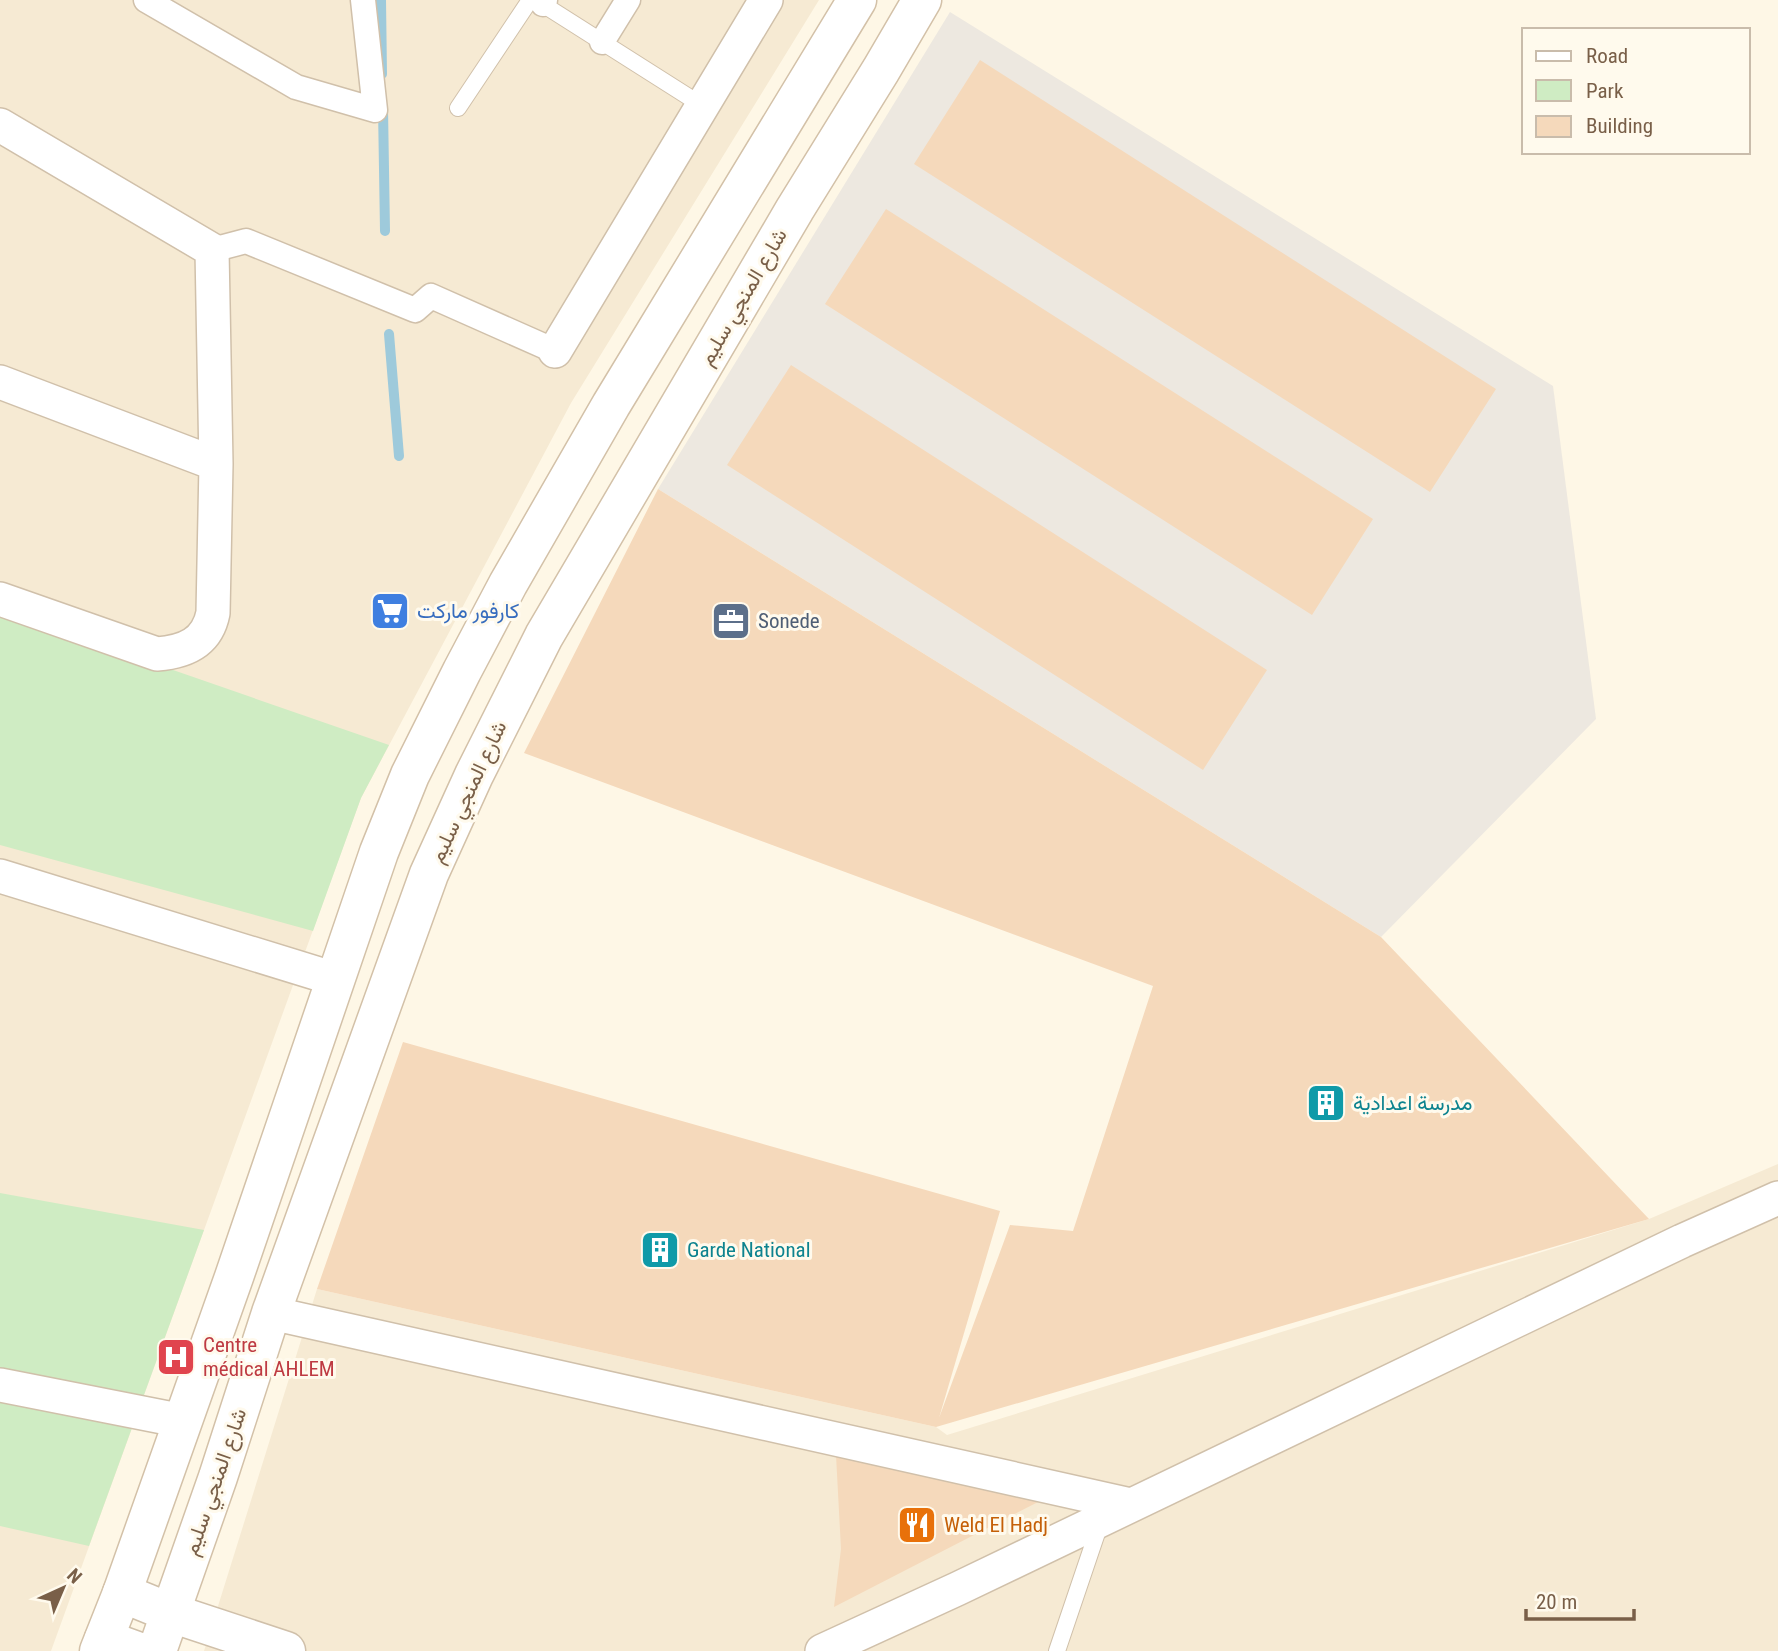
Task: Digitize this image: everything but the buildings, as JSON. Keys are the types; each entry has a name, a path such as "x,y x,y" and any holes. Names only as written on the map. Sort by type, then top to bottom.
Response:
{"main road":[{"path":"113,1647 122,1592 234,1277 379,852 410,775 508,584 618,394 857,0"},
{"name":"شارع المنجي سليم","path":"157,1651 218,1477 271,1313 429,874 474,775 544,636 795,209 922,0"},
{"path":"122,1592 171,1613 286,1651"}],"street":[{"path":"146,0 296,87 375,110 363,0"},
{"path":"602,42 628,0"},
{"path":"0,125 212,250 246,241 415,310 431,296 555,351 766,0"},
{"path":"0,599 157,654 172,653 190,646 203,636 211,625 216,464 212,250"},
{"path":"0,382 216,464"},
{"path":"0,876 335,979"},
{"path":"822,1651 957,1589 1682,1241 1778,1198"},
{"path":"271,1313 1132,1505"},
{"path":"0,1385 183,1421"}],"lane":[{"path":"458,108 538,1 703,106"},
{"path":"1057,1651 1102,1519"}],"shaded area":[{"path":"0,0 819,0 571,403 361,798 51,1651 0,1651"},
{"path":"950,12 1553,386 1596,719 1381,937 658,489"},
{"path":"1778,1164 1778,1651 204,1651 317,1289 936,1427 947,1435 1649,1219"}],"green space":[{"path":"0,610 389,745 361,798 313,931 0,845"},
{"path":"0,1193 204,1230 89,1546 0,1526"}],"waterway":[{"path":"381,0 382,74"},
{"path":"383,108 385,231"},
{"path":"389,334 399,456"}],"place":[{"name":"كارفور ماركت","path":"390,611"},
{"name":"Sonede","path":"731,621"},
{"name":"مدرسة اعدادية","path":"1326,1103"},
{"name":"Garde National","path":"660,1250"},
{"name":"Centre médical AHLEM","path":"176,1357"},
{"name":"Weld El Hadj","path":"917,1525"}]}
